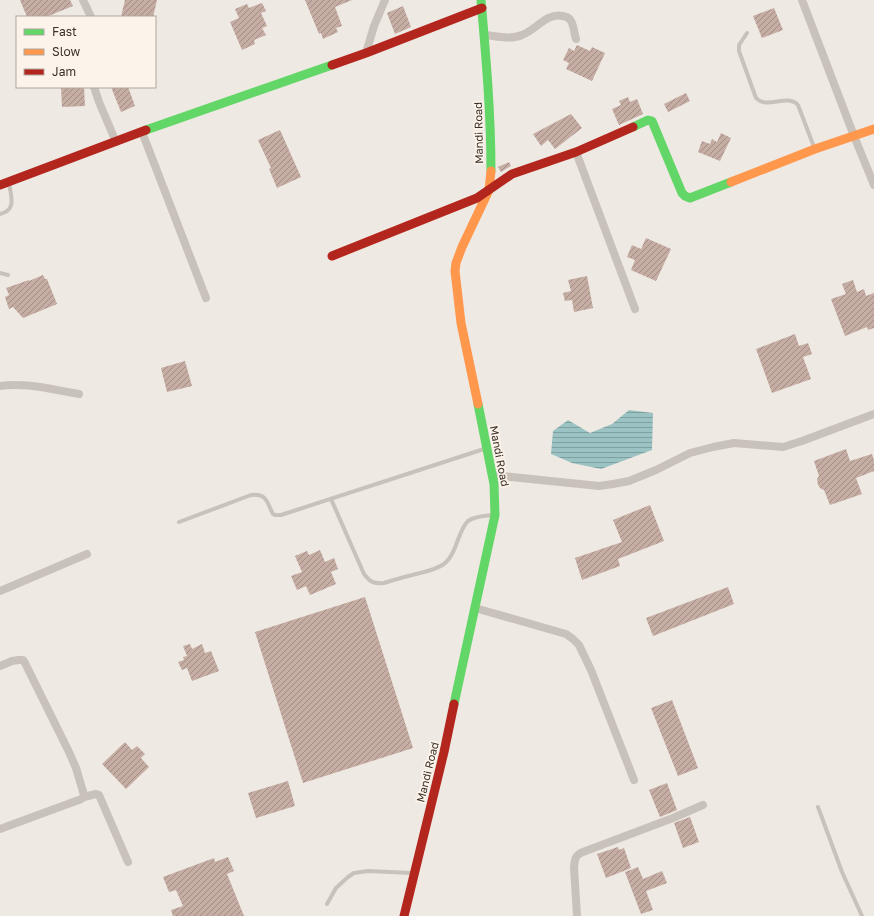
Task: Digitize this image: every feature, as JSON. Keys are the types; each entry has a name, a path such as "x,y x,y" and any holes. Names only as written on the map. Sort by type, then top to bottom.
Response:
{"street":[{"path":"83,0 90,16"},
{"path":"366,53 374,26 385,0"},
{"path":"802,0 874,185"},
{"path":"4,183 142,132 366,53 482,4"},
{"name":"Mandi Road","path":"404,916 444,752 495,515 495,494 492,475 461,323 455,271 456,263 462,247 489,190 491,171 491,135 482,4"},
{"path":"485,35 512,37 526,34 548,18 557,15 565,16 570,19 576,39"},
{"path":"94,88 98,102 116,142"},
{"path":"332,256 477,198 512,174 576,152 648,120 651,120 682,193 690,198 815,149 874,129"},
{"path":"142,132 206,298"},
{"path":"576,152 635,309"},
{"path":"0,386 24,385 79,394"},
{"path":"492,475 600,486 613,484 629,481 639,477 690,453 734,443 783,447 874,414"},
{"path":"0,591 88,554"},
{"path":"475,608 566,634 579,645 591,670 634,780"},
{"path":"0,666 16,660 23,660 25,663 76,768 84,797"},
{"path":"0,830 76,802 84,797 96,794 99,795 128,862"},
{"path":"577,916 574,867 576,856 582,852 673,818 703,805"}],"lane":[{"path":"747,33 739,45 739,51 756,98 763,103 789,100 795,102 798,105 815,149"},
{"path":"0,214 7,212 12,204 4,183"},
{"path":"0,273 8,275"},
{"path":"179,522 251,495 263,496 273,514 278,516 487,449"},
{"path":"331,499 364,574 367,579 376,584 441,566 450,558 468,522 478,517 495,515"},
{"path":"818,807 842,872 862,916"},
{"path":"327,904 336,888 348,877 354,874 368,871 414,874"}],"water":[{"path":"629,410 653,413 652,450 601,469 572,463 551,454 553,431 568,420 590,433 612,424"}],"building":[{"path":"20,0 70,0 73,6 48,16 27,16"},
{"path":"125,0 157,0 153,16 121,16"},
{"path":"305,0 352,0 335,7 342,26 336,28 338,32 323,39 321,33 319,34"},
{"path":"262,3 266,11 261,13 267,26 262,28 266,35 254,40 255,44 242,50 230,22 239,18 235,9 247,4 249,8"},
{"path":"403,6 411,27 395,34 387,13"},
{"path":"774,8 783,30 762,38 753,16"},
{"path":"577,45 590,51 592,47 605,53 592,81 566,69 569,63 563,60 569,48 574,51"},
{"path":"61,88 84,88 85,106 62,107"},
{"path":"111,88 128,88 135,106 121,112"},
{"path":"686,93 690,101 668,112 664,104"},
{"path":"628,97 630,102 637,99 643,114 619,125 612,109 621,105 619,101"},
{"path":"571,114 582,128 555,149 548,140 541,146 533,134"},
{"path":"280,130 301,177 277,188 269,169 271,168 258,140"},
{"path":"721,133 731,138 720,161 698,152 702,141 710,144 712,139 717,142"},
{"path":"509,162 511,166 501,172 498,167"},
{"path":"646,238 671,249 656,281 631,270 635,260 627,257 632,245 641,249"},
{"path":"43,275 45,279 47,279 57,304 23,318 13,307 9,309 5,297 9,295 6,288"},
{"path":"587,276 593,308 574,312 572,300 565,301 563,293 571,291 568,280"},
{"path":"853,280 857,292 864,289 866,296 874,293 874,328 868,330 867,327 845,336 831,299 846,294 842,284"},
{"path":"795,334 799,346 808,343 812,354 803,357 811,379 772,393 756,349"},
{"path":"185,361 192,386 167,392 161,368"},
{"path":"846,449 850,461 872,454 874,460 874,471 856,478 862,494 830,505 824,490 818,485 817,479 819,476 814,461"},
{"path":"650,505 664,541 618,559 620,566 582,580 575,558 622,542 613,520"},
{"path":"320,550 325,562 334,558 338,569 331,572 336,584 310,595 306,586 297,590 291,576 302,572 295,556 307,551 309,555"},
{"path":"728,587 734,604 653,636 646,618"},
{"path":"365,597 413,748 303,783 255,632"},
{"path":"190,644 192,649 202,644 205,653 211,651 219,671 192,681 187,668 182,670 178,662 184,660 183,657 187,656 183,646"},
{"path":"672,700 698,768 678,776 651,708"},
{"path":"125,742 132,750 137,746 145,754 141,758 149,767 126,789 102,764"},
{"path":"288,781 295,806 256,818 248,793"},
{"path":"667,783 677,810 660,817 649,790"},
{"path":"690,817 699,842 683,848 674,823"},
{"path":"618,847 619,850 624,848 631,868 606,878 597,854"},
{"path":"228,857 234,871 227,874 244,916 173,916 171,910 183,906 176,890 169,892 163,877 214,858 215,862"},
{"path":"638,867 643,879 662,871 667,883 646,891 653,910 641,914 625,872"}],"traffic: fast":[{"path":"481,0 489,107 491,171"},
{"path":"146,130 332,65"},
{"path":"633,127 648,120 652,121 682,193 685,196 690,198 731,182"},
{"path":"454,704 495,515 494,484 478,404"}],"traffic: slow":[{"path":"731,182 815,149 874,129"},
{"path":"478,404 461,323 455,271 456,263 462,247 489,190 491,171"}],"traffic: jam":[{"path":"332,65 482,8"},
{"path":"332,256 477,198 512,174 576,152 633,127"},
{"path":"0,185 146,130"},
{"path":"404,916 444,752 454,704"}]}
